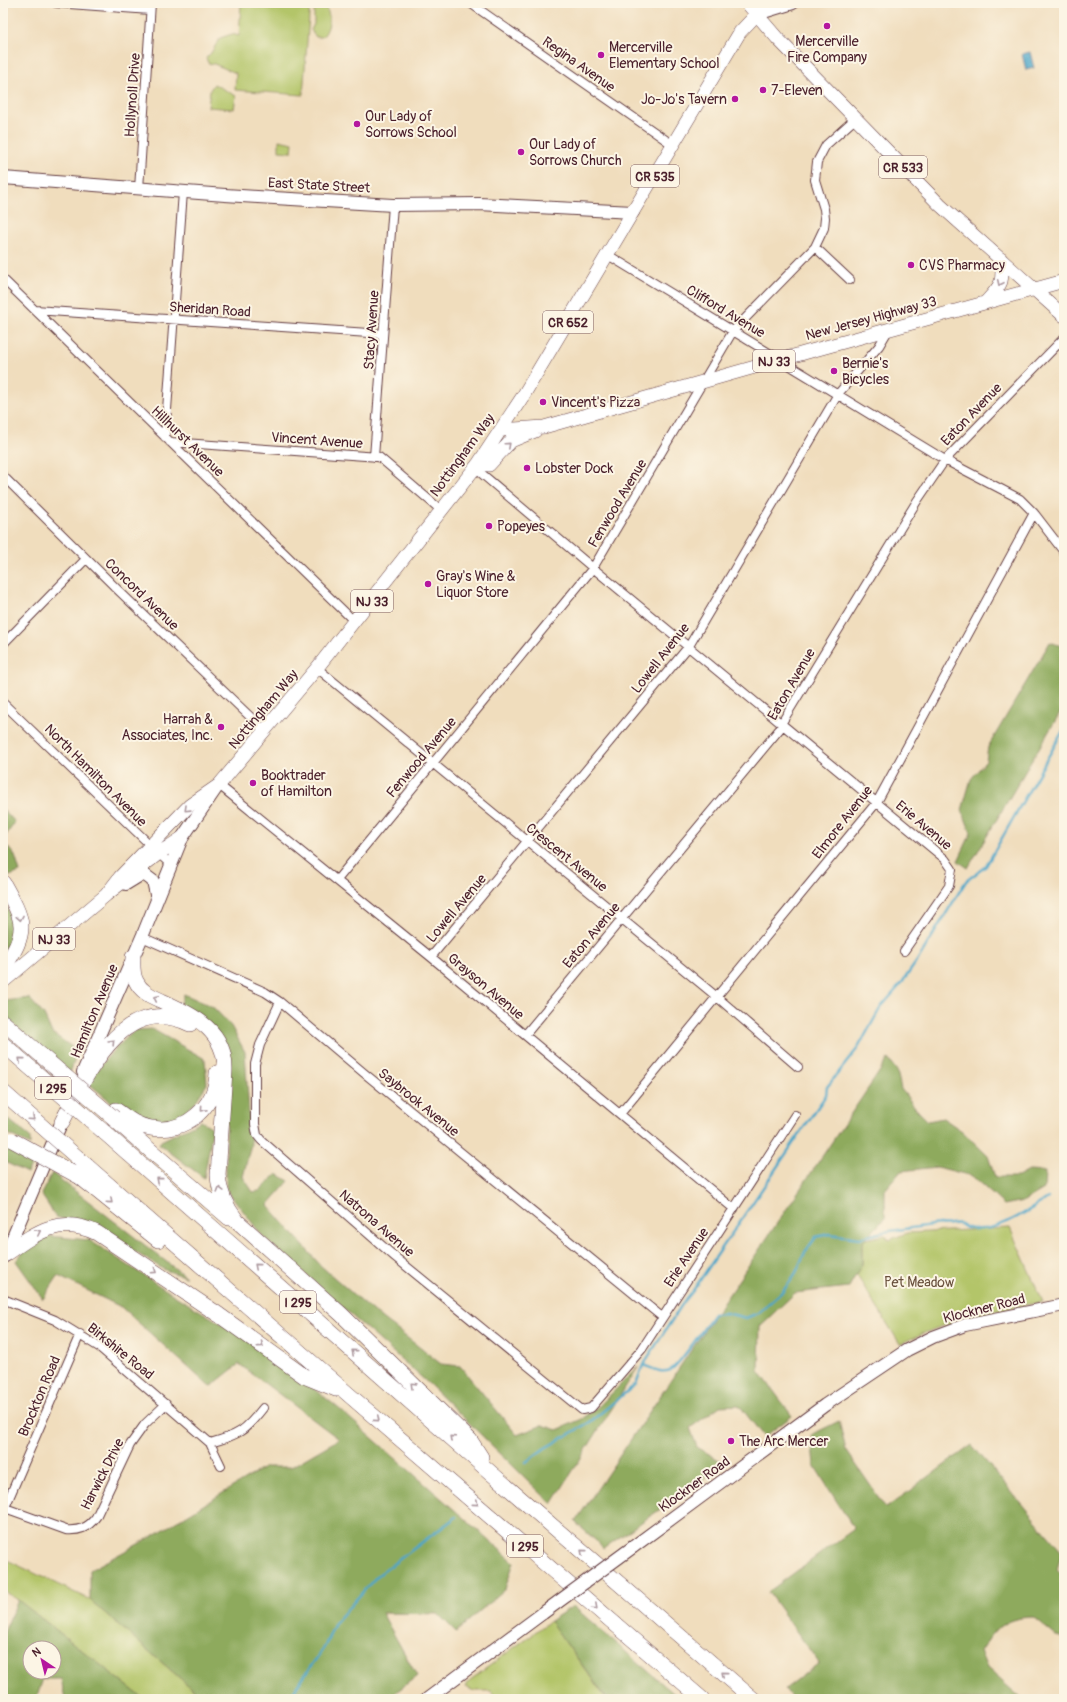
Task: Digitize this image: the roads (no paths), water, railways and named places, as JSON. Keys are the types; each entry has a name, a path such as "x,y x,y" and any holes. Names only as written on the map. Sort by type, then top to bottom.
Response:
{"highway":[{"path":"3,883 19,911 21,931 16,950 3,969"},
{"path":"133,957 133,974 140,988 147,994 192,1015 203,1023 217,1038 226,1062 218,1159 219,1188 229,1210 237,1221 270,1252"},
{"path":"62,1122 92,1066 112,1041 130,1025 150,1017 172,1017 191,1024 207,1040 215,1059 217,1079 210,1100 194,1118 174,1127 151,1128 132,1122 115,1114"},
{"path":"3,1022 50,1063 115,1114 341,1314 470,1440 491,1473"},
{"name":"I 295","path":"3,1044 491,1473 753,1699"},
{"name":"I 295","path":"5,1094 83,1171 314,1364 702,1699"},
{"path":"8,1138 83,1171"},
{"path":"4,1257 34,1234 44,1229 65,1225 89,1229 98,1233 219,1315 304,1376 348,1394"}],"main road":[{"name":"CR 533","path":"747,3 760,9 777,38 940,205 1064,316"},
{"name":"Nottingham Way","path":"3,982 106,895 120,876 154,850 190,805 219,786 318,668 477,466 501,430 608,255 740,32 760,9 792,3"},
{"name":"East State Street","path":"3,178 139,189 393,205 479,204 633,212"},
{"path":"984,303 1000,287 1003,276 1001,259"},
{"name":"New Jersey Highway 33","path":"501,430 544,427 780,359 1064,282"},
{"path":"477,466 489,465 511,441 544,427"},
{"name":"Hamilton Avenue","path":"4,1257 142,937 182,838 219,786"},
{"name":"Nottingham Way","path":"154,850 182,838"},
{"path":"106,895 139,876 145,875 153,881 157,899"},
{"name":"Klockner Road","path":"427,1699 825,1405 907,1350 937,1335 965,1325 1064,1305"}],"street":[{"path":"56,3 151,7"},
{"name":"Regina Avenue","path":"470,3 673,145"},
{"name":"Hollynoll Drive","path":"139,189 151,7"},
{"name":"Fenwood Avenue","path":"337,880 593,568 733,331 815,247 824,228 825,218 824,209 815,180 817,162 826,145 856,118"},
{"path":"168,439 173,320 183,192"},
{"name":"Stacy Avenue","path":"374,457 393,205"},
{"path":"815,247 850,280"},
{"name":"Clifford Avenue","path":"608,255 945,460 1020,499 1034,513 1064,552"},
{"name":"Hillhurst Avenue","path":"3,279 355,622"},
{"name":"Sheridan Road","path":"35,310 383,334"},
{"name":"Lowell Avenue","path":"431,958 689,646 838,394 879,346 889,329"},
{"name":"Eaton Avenue","path":"525,1035 782,725 917,501 945,460 1064,338"},
{"name":"Vincent Avenue","path":"168,439 379,457 442,511"},
{"name":"Erie Avenue","path":"477,466 593,568 945,858 952,869 949,886 904,951"},
{"name":"Concord Avenue","path":"3,476 86,559 265,731"},
{"name":"Elmore Avenue","path":"620,1114 877,802 1034,513"},
{"path":"3,644 86,559"},
{"name":"Crescent Avenue","path":"318,668 527,842 717,997 798,1067"},
{"name":"North Hamilton Avenue","path":"3,702 171,866"},
{"name":"Grayson Avenue","path":"219,786 337,880 734,1209"},
{"name":"Saybrook Avenue","path":"142,937 265,992 280,1002 364,1073 662,1317"},
{"name":"Natrona Avenue","path":"280,1002 260,1045 255,1064 255,1124 257,1135 395,1257 578,1408 587,1410 591,1408"},
{"name":"Erie Avenue","path":"591,1408 642,1349 795,1115"},
{"name":"Birkshire Road","path":"3,1299 55,1320 99,1347 210,1443 221,1466"},
{"name":"Brockton Road","path":"4,1511 80,1334"},
{"name":"Harwick Drive","path":"4,1511 66,1530 74,1531 87,1526 96,1517 130,1445 146,1424 166,1404"},
{"path":"210,1443 232,1437 250,1426 263,1408"}],"water":[{"path":"1030,52 1034,68 1026,70 1022,54"}],"waterway":[{"path":"526,1462 545,1448 590,1422 636,1384 643,1365 683,1303 826,1095 827,1087 858,1048 881,1007 901,984 917,961 966,881 986,866 1064,729"},
{"path":"643,1365 656,1370 670,1370 686,1354 714,1314 726,1313 746,1318 758,1313 783,1291 795,1275 805,1252 816,1237 829,1234 860,1238 883,1232 939,1224 961,1224 967,1228 978,1229 989,1228 1021,1215 1048,1198"},
{"path":"288,1699 325,1646 335,1623 377,1576 456,1517"}],"place":[{"name":"Mercerville Fire Company","path":"827,26"},
{"name":"Mercerville Elementary School","path":"601,55"},
{"name":"7-Eleven","path":"763,90"},
{"name":"Jo-Jo's Tavern","path":"735,99"},
{"name":"Our Lady of Sorrows School","path":"357,124"},
{"name":"Our Lady of Sorrows Church","path":"521,152"},
{"name":"CVS Pharmacy","path":"911,265"},
{"name":"Bernie's Bicycles","path":"834,371"},
{"name":"Vincent's Pizza","path":"543,402"},
{"name":"Lobster Dock","path":"527,468"},
{"name":"Popeyes","path":"489,526"},
{"name":"Gray's Wine & Liquor Store","path":"428,584"},
{"name":"Harrah & Associates, Inc.","path":"221,727"},
{"name":"Booktrader of Hamilton","path":"253,783"},
{"name":"The Arc Mercer","path":"731,1441"}],"park label":[{"name":"Pet Meadow","path":"919,1282"}]}
